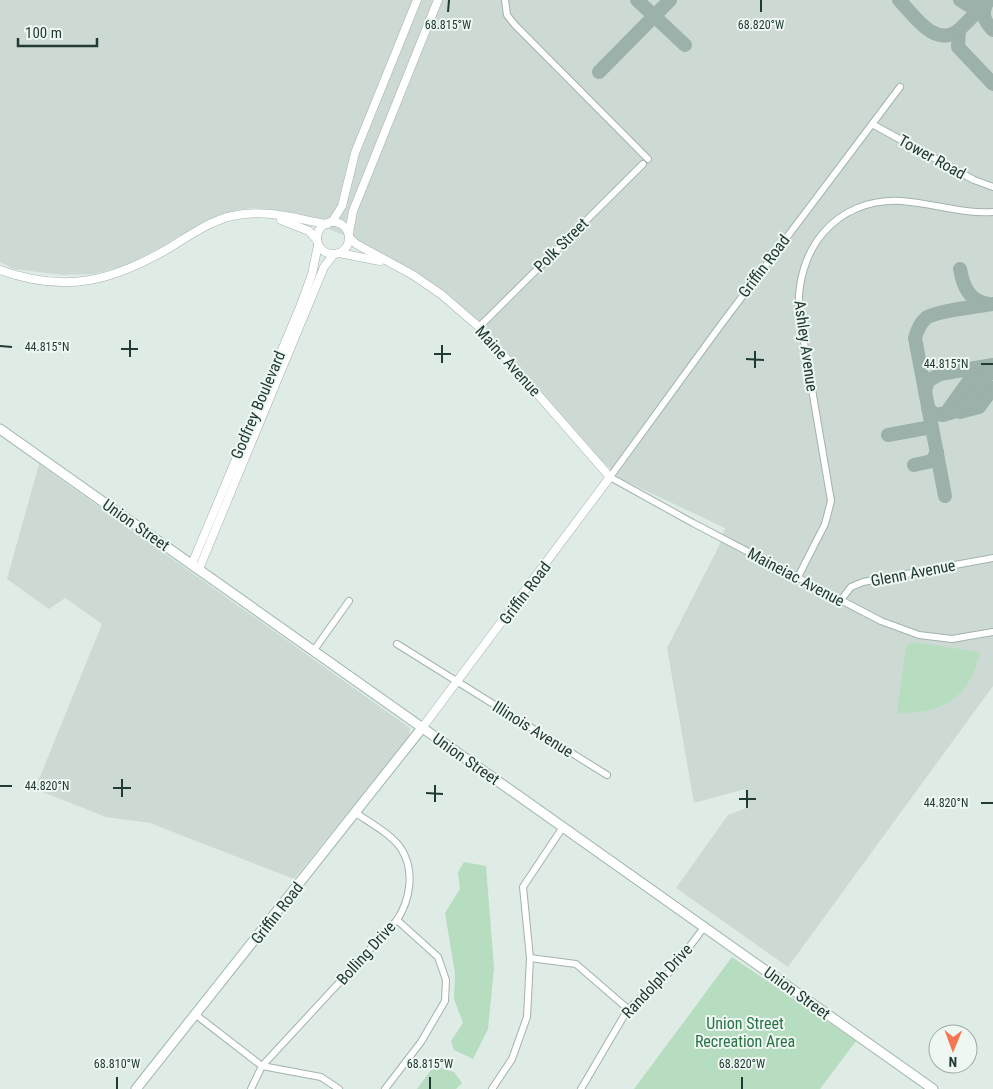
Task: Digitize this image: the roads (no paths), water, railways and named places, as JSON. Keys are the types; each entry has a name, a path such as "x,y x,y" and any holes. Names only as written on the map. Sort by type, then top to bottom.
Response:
{"main road":[{"name":"Union Street","path":"0,429 705,926 932,1089"},
{"name":"Griffin Road","path":"136,1089 422,728"}],"street":[{"path":"318,242 319,230 329,223 342,206 355,153 417,0"},
{"path":"260,213 300,226 314,234 324,252 336,254 347,246 353,211 438,0"},
{"name":"Polk Street","path":"479,327 645,162 514,25 507,16 505,0"},
{"name":"Griffin Road","path":"422,728 900,86"},
{"name":"Tower Road","path":"872,124 974,180 993,187"},
{"name":"Ashley Avenue","path":"798,578 825,524 831,502 799,312 799,281 807,254 829,226 844,215 878,203 901,201 993,212"},
{"path":"0,270 44,281 93,280 139,265 216,221 241,214 260,213 329,223 344,226 349,235"},
{"name":"Maine Avenue","path":"349,235 356,244 390,262 442,295 479,327 610,477"},
{"name":"Godfrey Boulevard","path":"196,567 300,307 312,274 318,242"},
{"name":"Maine Avenue","path":"336,254 390,262"},
{"name":"Godfrey Boulevard","path":"196,567 324,267 336,254"},
{"name":"Maineiac Avenue","path":"610,477 881,621 919,635 952,639 993,632"},
{"name":"Glenn Avenue","path":"840,600 852,587 863,582 993,558"},
{"path":"314,650 349,601"},
{"name":"Illinois Avenue","path":"397,644 607,775"},
{"name":"Bolling Drive","path":"251,1089 262,1066 396,920 406,906 410,886 408,867 402,849 356,813"},
{"path":"492,1089 512,1059 527,1017 530,958 523,887 563,827"},
{"path":"385,1089 421,1042 445,1001 446,980 438,957 396,920"},
{"name":"Randolph Drive","path":"581,1089 628,1009 672,970 705,926"},
{"path":"530,958 576,964 628,1009"},
{"path":"196,1015 262,1066 321,1077 339,1089"}],"park label":[{"name":"Union Street Recreation Area","path":"745,1032"}]}
